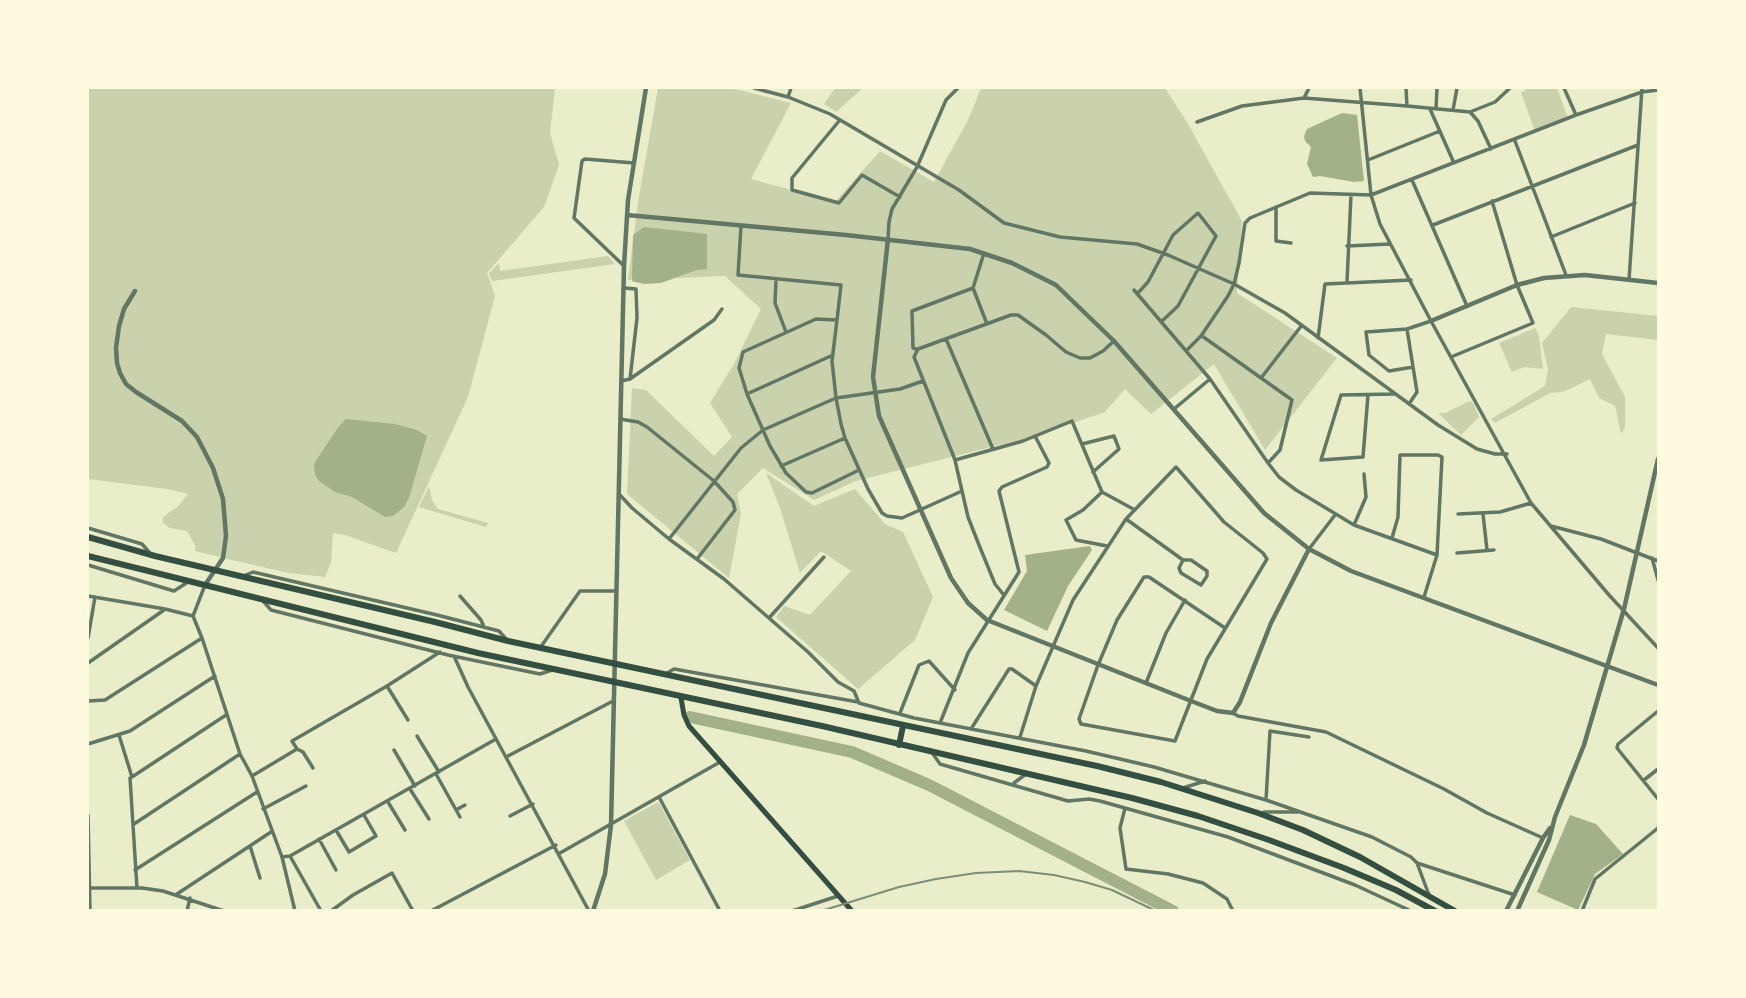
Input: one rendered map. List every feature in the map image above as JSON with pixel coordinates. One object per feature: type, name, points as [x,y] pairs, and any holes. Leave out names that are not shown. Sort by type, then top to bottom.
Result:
[{"type":"highway","points":[[88,537],[242,577],[436,618],[508,641],[1097,766],[1184,788],[1303,830],[1360,857],[1455,911]]},
{"type":"highway","points":[[88,556],[396,633],[899,744],[1198,816],[1344,868],[1396,890],[1435,911]]},
{"type":"highway","points":[[899,744],[905,726]]},
{"type":"main road","points":[[681,698],[689,726],[852,911]]},
{"type":"street","points":[[591,911],[605,874],[611,825],[624,266],[627,215],[646,88]]},
{"type":"street","points":[[754,88],[771,90],[830,114],[959,190],[1004,223],[1060,237],[1137,244],[1234,284],[1302,325],[1438,425],[1477,449],[1507,454]]},
{"type":"street","points":[[788,97],[790,88]]},
{"type":"street","points":[[958,88],[946,100],[889,222],[873,377],[879,416],[954,585],[968,603],[987,620],[1052,648],[1217,711],[1326,733],[1543,838]]},
{"type":"street","points":[[1304,99],[1308,88]]},
{"type":"street","points":[[1360,88],[1371,195],[1380,224],[1431,321],[1507,454],[1531,503],[1658,648]]},
{"type":"street","points":[[1406,88],[1407,106]]},
{"type":"street","points":[[1437,88],[1433,109],[1454,163]]},
{"type":"street","points":[[1453,111],[1457,88]]},
{"type":"street","points":[[1197,122],[1242,106],[1304,99],[1470,112],[1495,102],[1510,88]]},
{"type":"street","points":[[1564,88],[1576,115]]},
{"type":"street","points":[[1629,279],[1642,90]]},
{"type":"street","points":[[1186,351],[1201,336],[1234,284],[1245,223],[1250,218],[1310,194],[1371,195],[1642,90],[1658,90]]},
{"type":"street","points":[[1470,112],[1478,121],[1491,149]]},
{"type":"street","points":[[839,121],[792,178],[792,190],[839,203],[862,175],[900,197]]},
{"type":"street","points":[[1367,160],[1440,131]]},
{"type":"street","points":[[1515,141],[1566,275]]},
{"type":"street","points":[[1433,225],[1638,145]]},
{"type":"street","points":[[624,266],[574,218],[582,161],[585,159],[634,163]]},
{"type":"street","points":[[1412,180],[1468,306]]},
{"type":"street","points":[[1347,282],[1351,194]]},
{"type":"street","points":[[1451,358],[1533,323],[1517,285],[1492,201]]},
{"type":"street","points":[[1552,237],[1635,203]]},
{"type":"street","points":[[1276,207],[1276,240],[1291,243]]},
{"type":"street","points":[[1137,294],[1148,282],[1173,235],[1198,213],[1216,236],[1178,306],[1161,322]]},
{"type":"street","points":[[627,215],[888,240],[984,253],[1012,263],[1056,285],[1114,341],[1264,513],[1308,550],[1351,571],[1658,685]]},
{"type":"street","points":[[741,226],[737,275],[841,285],[833,355],[836,398],[845,438],[882,513],[898,519],[962,491]]},
{"type":"street","points":[[1347,246],[1391,244]]},
{"type":"street","points":[[984,253],[973,288],[987,324]]},
{"type":"street","points":[[1413,367],[1389,371],[1369,355],[1366,332],[1407,329],[1517,285],[1566,275],[1658,283]]},
{"type":"street","points":[[776,279],[775,303],[786,332]]},
{"type":"street","points":[[1318,338],[1325,284],[1411,281]]},
{"type":"street","points":[[624,288],[636,289],[637,318],[630,379]]},
{"type":"street","points":[[973,288],[912,311],[913,348],[918,349],[1011,315],[1018,315],[1066,352],[1080,358],[1090,358],[1114,341]]},
{"type":"street","points":[[1134,290],[1210,379],[1279,477],[1354,525],[1437,555]]},
{"type":"street","points":[[135,291],[124,309],[119,326],[117,363],[126,384],[188,427],[197,437],[213,468],[223,499],[226,536],[223,558],[205,585],[193,616],[240,754],[252,776],[282,857],[295,911]]},
{"type":"street","points":[[621,381],[630,379],[714,320],[722,309]]},
{"type":"street","points":[[837,320],[816,319],[743,352],[740,368],[747,394],[780,466],[806,492],[812,493],[859,470]]},
{"type":"street","points":[[1261,378],[1302,325]]},
{"type":"street","points":[[1407,329],[1417,392],[1409,404]]},
{"type":"street","points":[[1201,336],[1292,401],[1280,450],[1269,464]]},
{"type":"street","points":[[946,339],[993,449]]},
{"type":"street","points":[[918,349],[914,357],[955,460],[968,517],[995,584],[1003,594]]},
{"type":"street","points":[[747,394],[833,355]]},
{"type":"street","points":[[1174,409],[1210,379]]},
{"type":"street","points":[[669,539],[741,448],[763,430],[836,398],[900,389],[923,381]]},
{"type":"street","points":[[1368,395],[1363,457],[1321,460],[1341,395],[1395,393]]},
{"type":"street","points":[[620,419],[638,422],[647,427],[729,495],[735,510],[697,559]]},
{"type":"street","points":[[955,460],[1035,436],[1072,421],[1102,492],[1135,510]]},
{"type":"street","points":[[940,723],[968,653],[1019,572],[999,491],[1000,488],[1047,467],[1049,463],[1035,436]]},
{"type":"street","points":[[1082,444],[1114,436],[1119,449],[1093,472]]},
{"type":"street","points":[[780,466],[845,438]]},
{"type":"street","points":[[1391,539],[1398,517],[1400,455],[1442,457],[1437,555],[1424,597]]},
{"type":"street","points":[[1517,911],[1549,840],[1584,745],[1639,552],[1658,460]]},
{"type":"street","points":[[1020,737],[1036,686],[1073,600],[1126,519],[1176,467],[1224,522],[1267,559],[1207,659],[1175,741],[1080,724],[1098,665],[1117,620],[1144,577],[1149,577],[1224,628]]},
{"type":"street","points":[[1354,525],[1366,497],[1364,474]]},
{"type":"street","points":[[1102,492],[1083,510],[1066,520],[1076,540],[1107,545]]},
{"type":"street","points":[[618,493],[632,509],[769,618],[838,682],[854,691],[859,703]]},
{"type":"street","points":[[1458,514],[1483,514],[1531,503]]},
{"type":"street","points":[[1483,514],[1487,551]]},
{"type":"street","points":[[1233,713],[1240,702],[1271,622],[1308,550],[1335,515]]},
{"type":"street","points":[[1126,519],[1183,560],[1191,560],[1208,573],[1201,585],[1181,573],[1179,568],[1183,560]]},
{"type":"street","points":[[1549,525],[1601,539],[1658,561]]},
{"type":"street","points":[[88,528],[142,544],[150,555]]},
{"type":"street","points":[[1457,553],[1494,550]]},
{"type":"street","points":[[769,618],[824,557]]},
{"type":"street","points":[[1652,558],[1658,580]]},
{"type":"street","points":[[88,565],[174,591],[188,582]]},
{"type":"street","points":[[540,648],[580,591],[616,591]]},
{"type":"street","points":[[88,596],[193,616]]},
{"type":"street","points":[[460,596],[484,626]]},
{"type":"street","points":[[88,636],[95,597]]},
{"type":"street","points":[[263,599],[271,610],[454,656],[540,674],[554,670]]},
{"type":"street","points":[[1146,683],[1166,632],[1185,600]]},
{"type":"street","points":[[88,663],[165,609]]},
{"type":"street","points":[[436,618],[484,626],[499,631],[508,641]]},
{"type":"street","points":[[381,637],[396,633]]},
{"type":"street","points":[[88,701],[105,699],[202,638]]},
{"type":"street","points":[[313,768],[292,741],[440,652]]},
{"type":"street","points":[[454,656],[496,739],[591,911]]},
{"type":"street","points":[[900,713],[919,665],[929,661],[955,690]]},
{"type":"street","points":[[662,675],[674,669],[859,703],[914,718],[1113,757],[1206,781],[1372,837],[1411,857],[1417,863],[1430,897]]},
{"type":"street","points":[[971,729],[1009,670],[1012,669],[1036,686]]},
{"type":"street","points":[[88,744],[130,731],[215,676]]},
{"type":"street","points":[[387,686],[408,720]]},
{"type":"street","points":[[815,695],[823,709]]},
{"type":"street","points":[[506,757],[614,700]]},
{"type":"street","points":[[1658,711],[1618,744],[1618,748],[1658,799]]},
{"type":"street","points":[[132,777],[226,715]]},
{"type":"street","points":[[905,726],[914,718]]},
{"type":"street","points":[[962,727],[977,741]]},
{"type":"street","points":[[1266,800],[1270,731],[1309,737]]},
{"type":"street","points":[[120,735],[132,777],[136,888]]},
{"type":"street","points":[[417,736],[460,817]]},
{"type":"street","points":[[282,857],[290,856],[496,739]]},
{"type":"street","points":[[252,776],[296,749]]},
{"type":"street","points":[[394,750],[415,786]]},
{"type":"street","points":[[932,752],[940,764],[1068,802],[1089,799],[1100,801],[1189,825],[1296,861],[1411,911]]},
{"type":"street","points":[[133,825],[240,754]]},
{"type":"street","points":[[560,853],[720,762]]},
{"type":"street","points":[[1644,780],[1658,769]]},
{"type":"street","points":[[1013,784],[1026,774]]},
{"type":"street","points":[[1184,788],[1206,781]]},
{"type":"street","points":[[263,809],[306,786]]},
{"type":"street","points":[[410,789],[429,819]]},
{"type":"street","points":[[135,870],[257,792]]},
{"type":"street","points":[[1100,801],[1110,793]]},
{"type":"street","points":[[659,797],[720,911]]},
{"type":"street","points":[[387,802],[405,830]]},
{"type":"street","points":[[510,816],[533,804]]},
{"type":"street","points":[[456,810],[465,805]]},
{"type":"street","points":[[1125,808],[1120,828],[1126,869],[1168,874],[1203,883],[1227,899],[1233,911]]},
{"type":"street","points":[[425,813],[430,809]]},
{"type":"street","points":[[1258,813],[1301,812]]},
{"type":"street","points":[[336,830],[349,852],[358,847],[376,836],[363,815]]},
{"type":"street","points":[[88,816],[90,911]]},
{"type":"street","points":[[1189,825],[1198,816]]},
{"type":"street","points":[[1506,911],[1543,838],[1552,826]]},
{"type":"street","points":[[1582,911],[1595,879],[1658,828]]},
{"type":"street","points":[[177,894],[271,832]]},
{"type":"street","points":[[319,839],[336,870]]},
{"type":"street","points":[[431,911],[556,845]]},
{"type":"street","points":[[250,846],[260,878]]},
{"type":"street","points":[[290,856],[321,911]]},
{"type":"street","points":[[1417,863],[1515,895]]},
{"type":"street","points":[[331,911],[392,873],[413,911]]},
{"type":"street","points":[[89,888],[136,888],[177,894],[223,910]]},
{"type":"street","points":[[792,911],[838,896]]},
{"type":"street","points":[[187,911],[190,898]]},
{"type":"shaded area","points":[[88,88],[555,88],[550,133],[559,165],[544,207],[487,273],[495,296],[468,397],[396,553],[333,533],[331,563],[325,577],[289,573],[232,560],[195,551],[195,545],[187,531],[170,528],[163,523],[163,517],[177,507],[188,494],[88,479]]},
{"type":"shaded area","points":[[658,88],[731,88],[791,103],[751,179],[835,202],[880,151],[934,182],[969,118],[981,88],[1165,88],[1242,221],[1237,293],[1337,358],[1265,450],[1214,364],[1151,414],[1125,389],[1105,412],[1035,436],[856,481],[814,500],[763,468],[737,494],[741,514],[729,578],[627,494],[632,388],[646,390],[714,456],[732,437],[710,403],[734,364],[761,309],[725,276],[628,280],[638,202]]},
{"type":"shaded area","points":[[835,88],[863,88],[836,112],[824,104]]},
{"type":"shaded area","points":[[1528,88],[1557,88],[1568,118],[1535,131],[1521,93]]},
{"type":"shaded area","points":[[1342,113],[1357,115],[1364,181],[1313,177],[1307,164],[1311,147],[1305,141],[1307,129]]},
{"type":"shaded area","points":[[644,227],[707,234],[707,269],[661,283],[644,284],[632,281],[633,235]]},
{"type":"shaded area","points":[[608,256],[615,264],[492,281],[489,273],[499,263],[500,271]]},
{"type":"shaded area","points":[[1571,307],[1658,316],[1658,340],[1606,334],[1602,354],[1625,397],[1625,428],[1621,434],[1615,406],[1599,398],[1590,379],[1563,392],[1550,393],[1495,423],[1491,419],[1545,386],[1548,370],[1542,343]]},
{"type":"shaded area","points":[[1535,328],[1539,336],[1543,369],[1524,367],[1512,372],[1499,343]]},
{"type":"shaded area","points":[[1470,401],[1479,417],[1461,435],[1438,413],[1445,413]]},
{"type":"shaded area","points":[[346,419],[395,424],[417,430],[427,436],[409,498],[404,507],[393,516],[385,517],[352,497],[335,492],[315,475],[315,462]]},
{"type":"shaded area","points":[[766,473],[814,506],[855,489],[885,524],[903,532],[933,597],[915,640],[858,689],[776,617],[784,606],[810,615],[851,571],[821,551],[800,573]]},
{"type":"shaded area","points":[[429,486],[432,500],[438,509],[488,523],[486,527],[419,507]]},
{"type":"shaded area","points":[[1090,546],[1092,550],[1068,586],[1047,631],[1004,610],[1027,571],[1025,555]]},
{"type":"shaded area","points":[[659,803],[690,860],[656,880],[624,821]]},
{"type":"shaded area","points":[[1570,815],[1596,824],[1623,854],[1595,874],[1578,910],[1537,892]]},
{"type":"waterway","points":[[690,717],[852,752],[929,785],[1173,911]]},
{"type":"railway","points":[[821,911],[899,887],[936,879],[976,873],[1019,871],[1085,882],[1112,890],[1156,911]]}]
